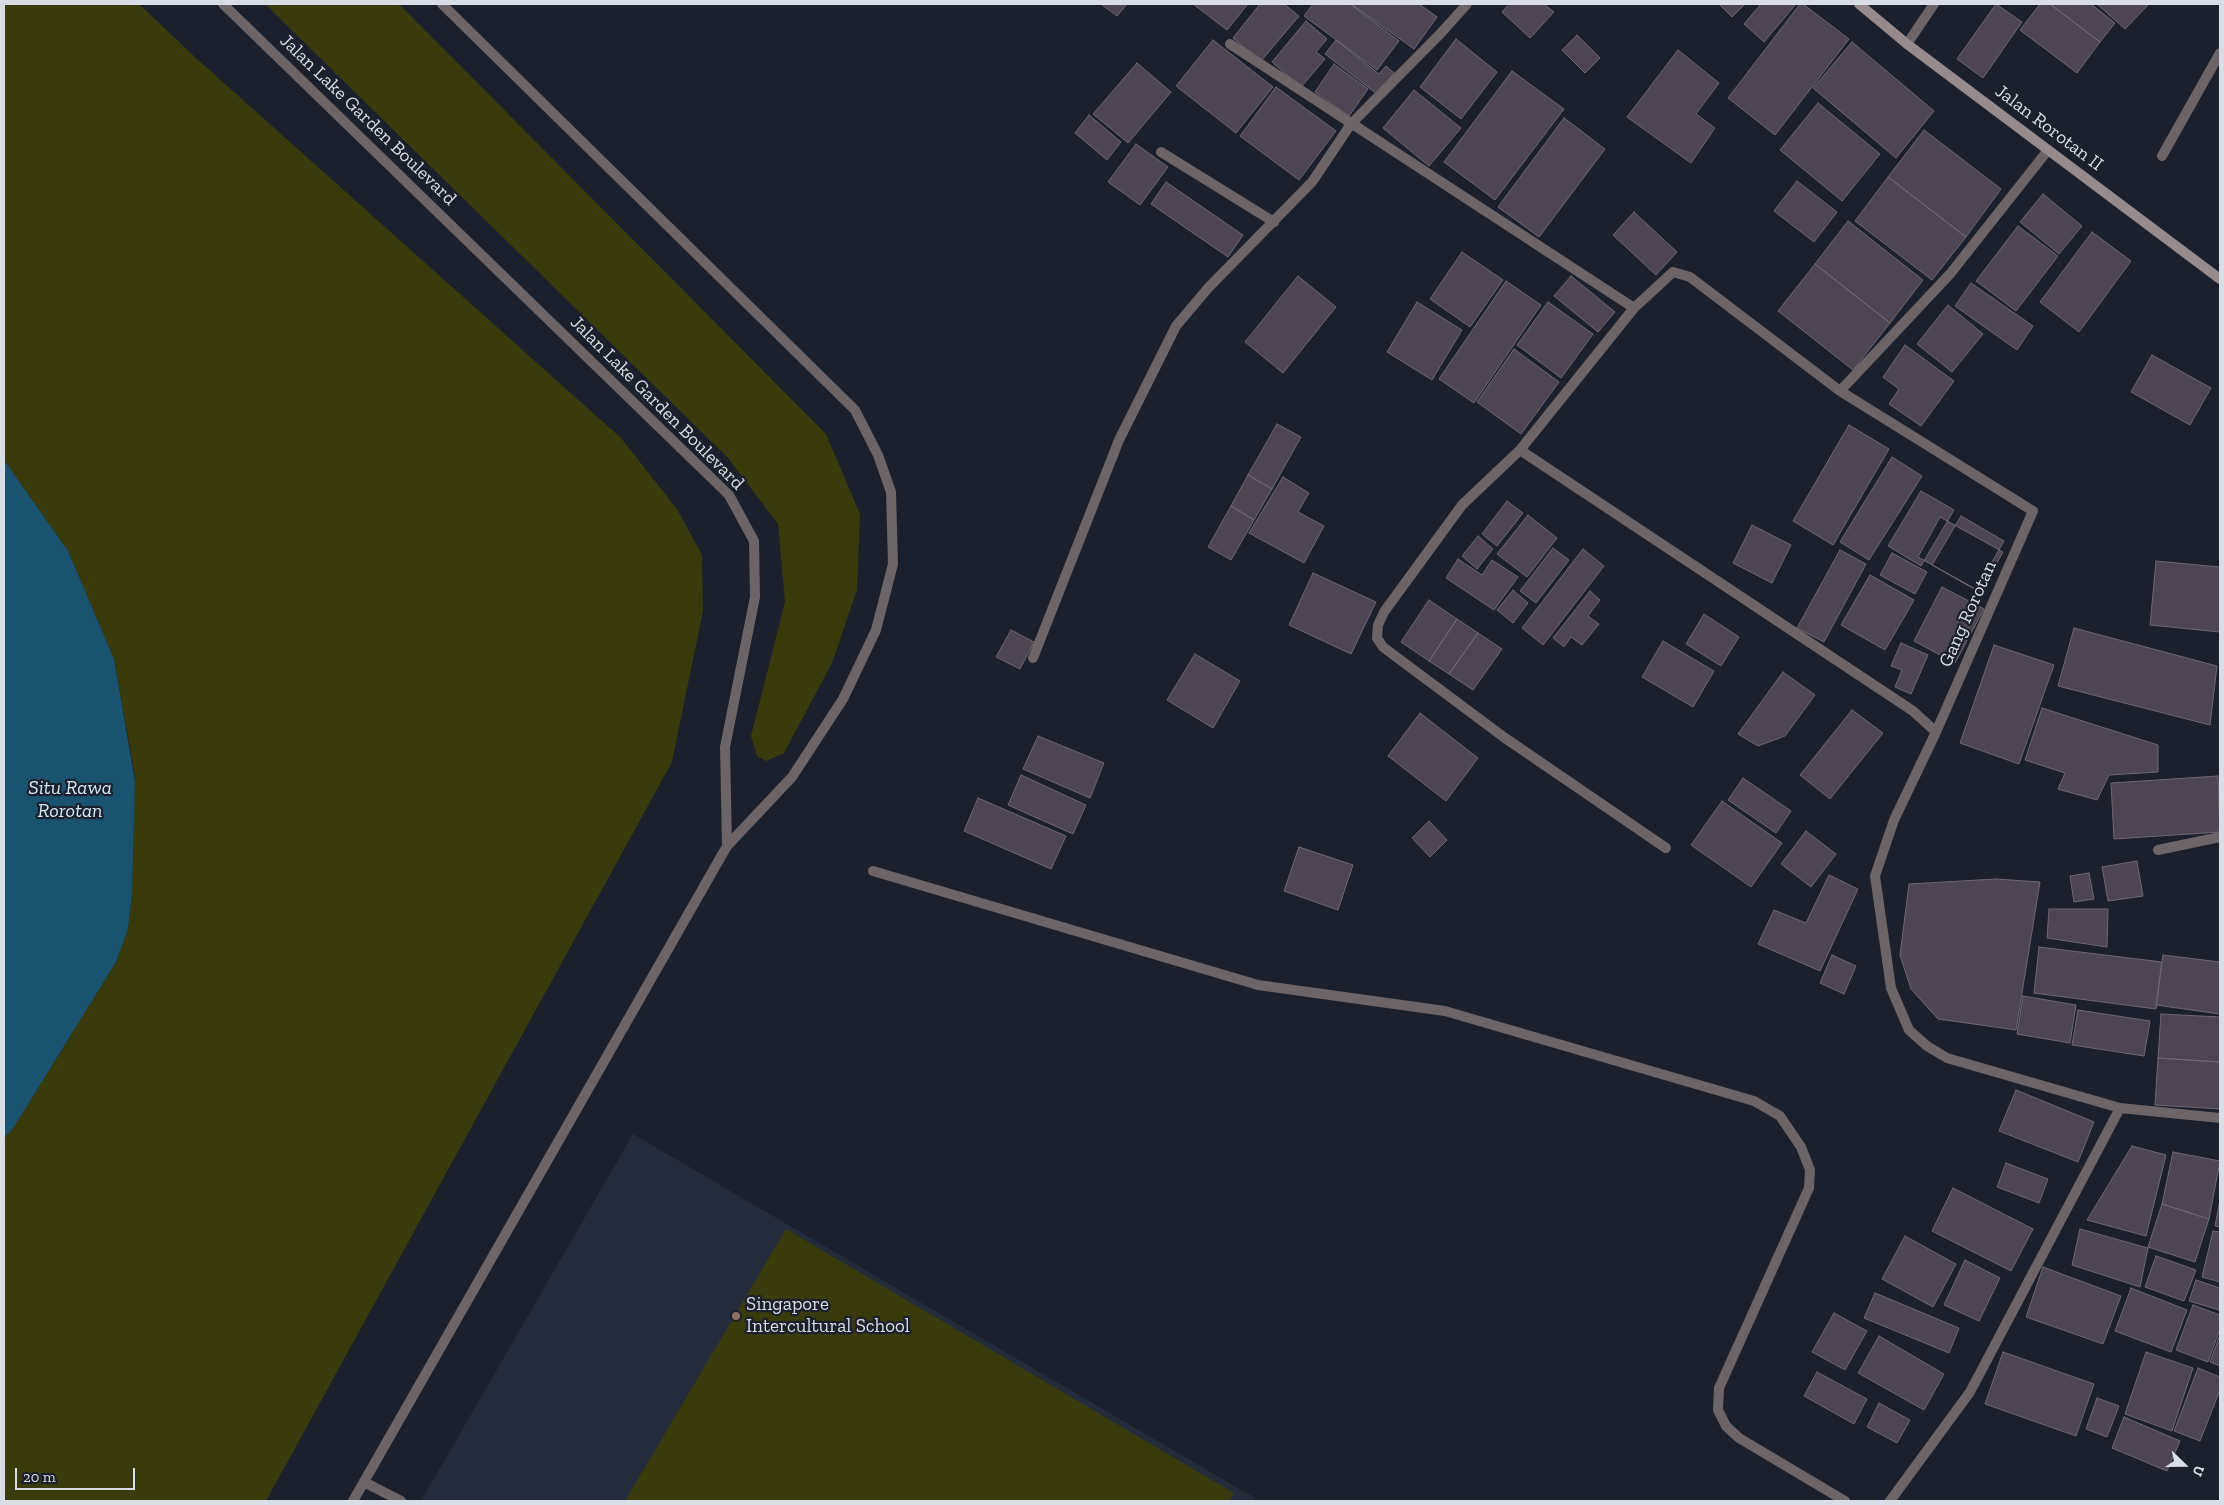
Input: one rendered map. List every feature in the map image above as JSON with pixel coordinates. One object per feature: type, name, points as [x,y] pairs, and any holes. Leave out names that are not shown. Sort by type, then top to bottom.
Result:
[{"type":"street","name":"Jalan Lake Garden Boulevard","points":[[223,4],[729,494],[754,541],[755,597],[725,747],[728,846]]},
{"type":"street","points":[[353,1501],[728,846],[792,777],[844,699],[876,630],[893,564],[891,492],[878,455],[855,410],[442,4]]},
{"type":"street","points":[[1033,658],[1119,440],[1176,326],[1209,288],[1312,182],[1351,124],[1442,33],[1467,4]]},
{"type":"street","name":"Jalan Rorotan II","points":[[1859,4],[1907,44],[2220,279]]},
{"type":"street","points":[[1907,44],[1934,4]]},
{"type":"street","points":[[1230,44],[1634,308]]},
{"type":"street","points":[[2162,156],[2220,53]]},
{"type":"street","points":[[1666,848],[1505,738],[1383,648],[1377,638],[1378,625],[1384,612],[1462,505],[1520,450],[1634,308],[1674,272],[1682,273],[1840,391],[1950,274],[2048,150]]},
{"type":"street","points":[[1161,152],[1274,222]]},
{"type":"street","name":"Gang Rorotan","points":[[1840,391],[2033,511],[1936,732],[1894,820],[1875,876],[1891,988],[1909,1030],[1927,1046],[1947,1058],[2120,1108],[2220,1118]]},
{"type":"street","points":[[1520,450],[1913,711],[1936,732]]},
{"type":"street","points":[[2158,850],[2220,838]]},
{"type":"street","points":[[873,871],[1258,985],[1445,1011],[1754,1101],[1780,1116],[1801,1147],[1810,1170],[1809,1188],[1719,1388],[1718,1410],[1726,1426],[1740,1438],[1845,1501]]},
{"type":"street","points":[[1890,1501],[1970,1392],[2120,1108]]},
{"type":"street","points":[[364,1482],[400,1501]]},
{"type":"shaded area","points":[[4,4],[139,4],[196,58],[621,438],[677,509],[702,555],[703,611],[672,762],[266,1501],[4,1501],[4,1138],[14,1127],[116,962],[128,929],[132,894],[135,776],[114,659],[68,551],[4,460]]},
{"type":"shaded area","points":[[265,4],[399,4],[826,434],[860,514],[857,590],[832,663],[784,753],[766,761],[757,756],[751,736],[785,602],[778,524],[727,457]]},
{"type":"shaded area","name":"Singapore Intercultural School","points":[[633,1134],[1255,1498],[1253,1501],[421,1501]]},
{"type":"shaded area","points":[[786,1229],[1234,1493],[1229,1501],[625,1501]]},
{"type":"water","name":"Situ Rawa Rorotan","points":[[4,460],[68,551],[114,659],[135,781],[132,894],[128,929],[116,962],[14,1127],[4,1138]]},
{"type":"building","points":[[1101,4],[1127,4],[1117,16]]},
{"type":"building","points":[[1193,4],[1248,4],[1227,30]]},
{"type":"building","points":[[1260,4],[1284,4],[1299,16],[1261,61],[1233,38]]},
{"type":"building","points":[[1313,4],[1350,4],[1399,41],[1377,70],[1304,16]]},
{"type":"building","points":[[1351,4],[1419,4],[1437,17],[1414,49]]},
{"type":"building","points":[[1509,4],[1544,4],[1554,12],[1530,38],[1502,12]]},
{"type":"building","points":[[1719,4],[1745,4],[1732,17]]},
{"type":"building","points":[[1761,4],[1796,4],[1764,42],[1744,24]]},
{"type":"building","points":[[1800,4],[1803,4],[1849,39],[1775,135],[1728,98]]},
{"type":"building","points":[[1996,4],[2022,22],[1983,78],[1957,59]]},
{"type":"building","points":[[2040,4],[2050,4],[2100,42],[2077,73],[2020,30]]},
{"type":"building","points":[[2050,4],[2091,4],[2115,23],[2100,42]]},
{"type":"building","points":[[2097,4],[2149,4],[2125,29]]},
{"type":"building","points":[[1306,21],[1327,39],[1316,52],[1325,59],[1301,87],[1272,62]]},
{"type":"building","points":[[1577,35],[1600,58],[1585,73],[1562,50]]},
{"type":"building","points":[[1456,39],[1497,72],[1461,119],[1420,87]]},
{"type":"building","points":[[1213,40],[1273,87],[1236,133],[1176,86]]},
{"type":"building","points":[[1336,40],[1379,74],[1386,66],[1394,73],[1377,94],[1325,54]]},
{"type":"building","points":[[1852,42],[1934,111],[1896,158],[1813,88]]},
{"type":"building","points":[[1678,50],[1719,83],[1696,114],[1715,128],[1691,163],[1627,117]]},
{"type":"building","points":[[1137,63],[1171,92],[1128,143],[1093,114]]},
{"type":"building","points":[[1334,64],[1368,89],[1349,116],[1315,92]]},
{"type":"building","points":[[1512,71],[1564,109],[1495,200],[1444,162]]},
{"type":"building","points":[[1276,87],[1336,131],[1299,180],[1240,136]]},
{"type":"building","points":[[1414,90],[1461,128],[1429,166],[1383,128]]},
{"type":"building","points":[[1818,103],[1880,154],[1842,201],[1780,150]]},
{"type":"building","points":[[1089,115],[1121,142],[1107,160],[1075,133]]},
{"type":"building","points":[[1564,118],[1605,149],[1539,237],[1498,207]]},
{"type":"building","points":[[1924,130],[2001,189],[1966,237],[1888,177]]},
{"type":"building","points":[[1136,144],[1168,167],[1140,205],[1108,182]]},
{"type":"building","points":[[1888,177],[1966,237],[1932,280],[1855,221]]},
{"type":"building","points":[[1797,181],[1837,212],[1814,242],[1774,211]]},
{"type":"building","points":[[1166,182],[1243,235],[1228,257],[1151,204]]},
{"type":"building","points":[[2043,194],[2082,226],[2059,254],[2020,222]]},
{"type":"building","points":[[1634,212],[1677,252],[1656,275],[1613,235]]},
{"type":"building","points":[[1848,221],[1923,280],[1890,323],[1815,264]]},
{"type":"building","points":[[2018,226],[2058,256],[2016,311],[1976,281]]},
{"type":"building","points":[[2092,232],[2131,261],[2079,332],[2040,302]]},
{"type":"building","points":[[1462,252],[1503,280],[1470,327],[1430,299]]},
{"type":"building","points":[[1815,264],[1890,323],[1853,370],[1778,311]]},
{"type":"building","points":[[1298,276],[1336,307],[1283,373],[1245,342]]},
{"type":"building","points":[[1571,276],[1615,312],[1598,332],[1554,296]]},
{"type":"building","points":[[1506,281],[1541,305],[1474,403],[1439,379]]},
{"type":"building","points":[[1971,283],[2033,326],[2017,350],[1955,306]]},
{"type":"building","points":[[1417,302],[1462,330],[1432,380],[1387,352]]},
{"type":"building","points":[[1548,302],[1593,334],[1561,378],[1517,345]]},
{"type":"building","points":[[1948,305],[1983,334],[1952,372],[1917,344]]},
{"type":"building","points":[[1905,345],[1954,381],[1921,426],[1889,404],[1899,389],[1883,377]]},
{"type":"building","points":[[1514,349],[1559,382],[1521,434],[1477,402]]},
{"type":"building","points":[[2152,355],[2211,388],[2190,425],[2131,392]]},
{"type":"building","points":[[1277,424],[1301,437],[1272,489],[1248,475]]},
{"type":"building","points":[[1849,425],[1889,449],[1833,545],[1793,521]]},
{"type":"building","points":[[1892,457],[1922,476],[1869,560],[1840,542]]},
{"type":"building","points":[[1248,475],[1272,489],[1254,520],[1231,506]]},
{"type":"building","points":[[1283,477],[1309,493],[1298,512],[1324,526],[1304,563],[1249,533]]},
{"type":"building","points":[[1921,491],[1954,510],[1921,566],[1888,546]]},
{"type":"building","points":[[1507,501],[1523,513],[1497,546],[1482,534]]},
{"type":"building","points":[[1231,506],[1254,520],[1231,560],[1208,547]]},
{"type":"building","points":[[1528,515],[1557,538],[1527,577],[1497,554]]},
{"type":"building","points":[[1961,516],[2004,541],[1976,590],[1932,565]]},
{"type":"building","points":[[1940,517],[2003,552],[1981,592],[1918,557]]},
{"type":"building","points":[[1752,525],[1791,545],[1772,583],[1733,563]]},
{"type":"building","points":[[1478,536],[1493,549],[1477,569],[1462,556]]},
{"type":"building","points":[[1553,548],[1569,560],[1536,603],[1520,591]]},
{"type":"building","points":[[1583,549],[1604,566],[1543,645],[1522,628]]},
{"type":"building","points":[[1840,550],[1866,564],[1824,642],[1797,628]]},
{"type":"building","points":[[1892,553],[1927,572],[1915,594],[1880,575]]},
{"type":"building","points":[[1458,559],[1482,575],[1492,560],[1518,577],[1494,610],[1446,578]]},
{"type":"building","points":[[2156,561],[2220,567],[2220,632],[2150,625]]},
{"type":"building","points":[[1313,573],[1376,602],[1351,654],[1289,625]]},
{"type":"building","points":[[1870,575],[1914,600],[1885,650],[1841,625]]},
{"type":"building","points":[[1942,587],[1984,609],[1955,663],[1914,641]]},
{"type":"building","points":[[1513,590],[1528,603],[1513,623],[1497,610]]},
{"type":"building","points":[[1590,591],[1600,600],[1588,616],[1599,624],[1582,645],[1571,637],[1564,647],[1553,638]]},
{"type":"building","points":[[1429,600],[1457,619],[1429,661],[1401,642]]},
{"type":"building","points":[[1704,614],[1739,637],[1721,666],[1686,644]]},
{"type":"building","points":[[1457,619],[1478,633],[1449,674],[1429,661]]},
{"type":"building","points":[[2074,628],[2217,666],[2210,725],[2058,686]]},
{"type":"building","points":[[1011,630],[1034,642],[1020,669],[996,657]]},
{"type":"building","points":[[1478,633],[1502,649],[1473,690],[1449,674]]},
{"type":"building","points":[[1663,641],[1714,671],[1693,707],[1642,677]]},
{"type":"building","points":[[1901,643],[1928,655],[1911,694],[1895,687],[1902,670],[1891,666]]},
{"type":"building","points":[[1994,645],[2054,665],[2019,764],[1960,743]]},
{"type":"building","points":[[1195,654],[1240,681],[1213,728],[1167,700]]},
{"type":"building","points":[[1783,672],[1815,695],[1785,736],[1758,746],[1738,734]]},
{"type":"building","points":[[2042,708],[2158,745],[2158,772],[2109,775],[2097,800],[2058,789],[2065,773],[2025,760]]},
{"type":"building","points":[[1852,710],[1883,733],[1830,799],[1800,775]]},
{"type":"building","points":[[1420,713],[1478,758],[1446,801],[1388,756]]},
{"type":"building","points":[[1038,736],[1104,763],[1090,798],[1023,769]]},
{"type":"building","points":[[1021,775],[1086,805],[1073,834],[1008,805]]},
{"type":"building","points":[[2218,776],[2220,832],[2114,839],[2111,783]]},
{"type":"building","points":[[1743,778],[1791,811],[1776,833],[1728,800]]},
{"type":"building","points":[[978,798],[1066,836],[1051,869],[964,831]]},
{"type":"building","points":[[1722,801],[1782,843],[1751,887],[1691,845]]},
{"type":"building","points":[[1429,821],[1447,840],[1430,857],[1412,838]]},
{"type":"building","points":[[1806,831],[1836,854],[1811,887],[1781,864]]},
{"type":"building","points":[[1299,847],[1353,865],[1338,910],[1284,891]]},
{"type":"building","points":[[2137,861],[2143,896],[2108,901],[2102,867]]},
{"type":"building","points":[[2089,873],[2094,899],[2074,902],[2070,876]]},
{"type":"building","points":[[1829,875],[1858,889],[1820,971],[1758,944],[1774,910],[1806,923]]},
{"type":"building","points":[[1996,879],[2040,882],[2016,1030],[1938,1019],[1911,989],[1900,955],[1909,884]]},
{"type":"building","points":[[2049,909],[2108,909],[2107,947],[2047,938]]},
{"type":"building","points":[[2039,947],[2162,962],[2156,1009],[2034,993]]},
{"type":"building","points":[[1832,955],[1856,966],[1844,994],[1820,983]]},
{"type":"building","points":[[2163,955],[2220,962],[2220,1014],[2156,1005]]},
{"type":"building","points":[[2023,996],[2076,1005],[2070,1043],[2017,1034]]},
{"type":"building","points":[[2078,1010],[2150,1021],[2144,1056],[2072,1045]]},
{"type":"building","points":[[2161,1014],[2220,1017],[2220,1062],[2158,1058]]},
{"type":"building","points":[[2158,1058],[2220,1062],[2220,1109],[2155,1105]]},
{"type":"building","points":[[2016,1090],[2094,1122],[2078,1162],[1999,1131]]},
{"type":"building","points":[[2132,1146],[2166,1155],[2146,1236],[2087,1220]]},
{"type":"building","points":[[2173,1152],[2220,1161],[2209,1219],[2162,1204]]},
{"type":"building","points":[[2006,1163],[2048,1179],[2039,1203],[1997,1187]]},
{"type":"building","points":[[1953,1188],[2033,1229],[2011,1271],[1932,1231]]},
{"type":"building","points":[[2220,1200],[2220,1227],[2215,1226]]},
{"type":"building","points":[[2162,1204],[2209,1219],[2195,1262],[2148,1247]]},
{"type":"building","points":[[2080,1229],[2148,1248],[2140,1287],[2072,1265]]},
{"type":"building","points":[[2213,1231],[2220,1232],[2220,1282],[2202,1277]]},
{"type":"building","points":[[1905,1236],[1956,1264],[1933,1307],[1882,1279]]},
{"type":"building","points":[[2156,1256],[2196,1270],[2184,1301],[2145,1287]]},
{"type":"building","points":[[1965,1260],[2000,1278],[1979,1321],[1944,1305]]},
{"type":"building","points":[[2043,1267],[2121,1296],[2103,1344],[2026,1317]]},
{"type":"building","points":[[2196,1280],[2220,1288],[2219,1310],[2189,1301]]},
{"type":"building","points":[[2131,1288],[2187,1310],[2171,1352],[2115,1331]]},
{"type":"building","points":[[1875,1293],[1959,1328],[1949,1353],[1864,1318]]},
{"type":"building","points":[[2193,1305],[2220,1315],[2220,1329],[2208,1362],[2176,1350]]},
{"type":"building","points":[[1834,1313],[1867,1331],[1845,1370],[1812,1352]]},
{"type":"building","points":[[2220,1335],[2220,1366],[2210,1362]]},
{"type":"building","points":[[1879,1336],[1944,1374],[1924,1410],[1858,1373]]},
{"type":"building","points":[[2003,1352],[2094,1384],[2076,1436],[1985,1404]]},
{"type":"building","points":[[2146,1352],[2193,1368],[2172,1431],[2125,1414]]},
{"type":"building","points":[[2198,1368],[2220,1377],[2220,1390],[2200,1441],[2174,1431]]},
{"type":"building","points":[[1817,1372],[1867,1399],[1854,1424],[1804,1396]]},
{"type":"building","points":[[2097,1398],[2119,1406],[2107,1437],[2086,1429]]},
{"type":"building","points":[[1879,1403],[1910,1420],[1897,1443],[1867,1427]]},
{"type":"building","points":[[2124,1417],[2180,1441],[2167,1471],[2112,1448]]},
{"type":"place","name":"Singapore Intercultural School","points":[[736,1316]]}]
